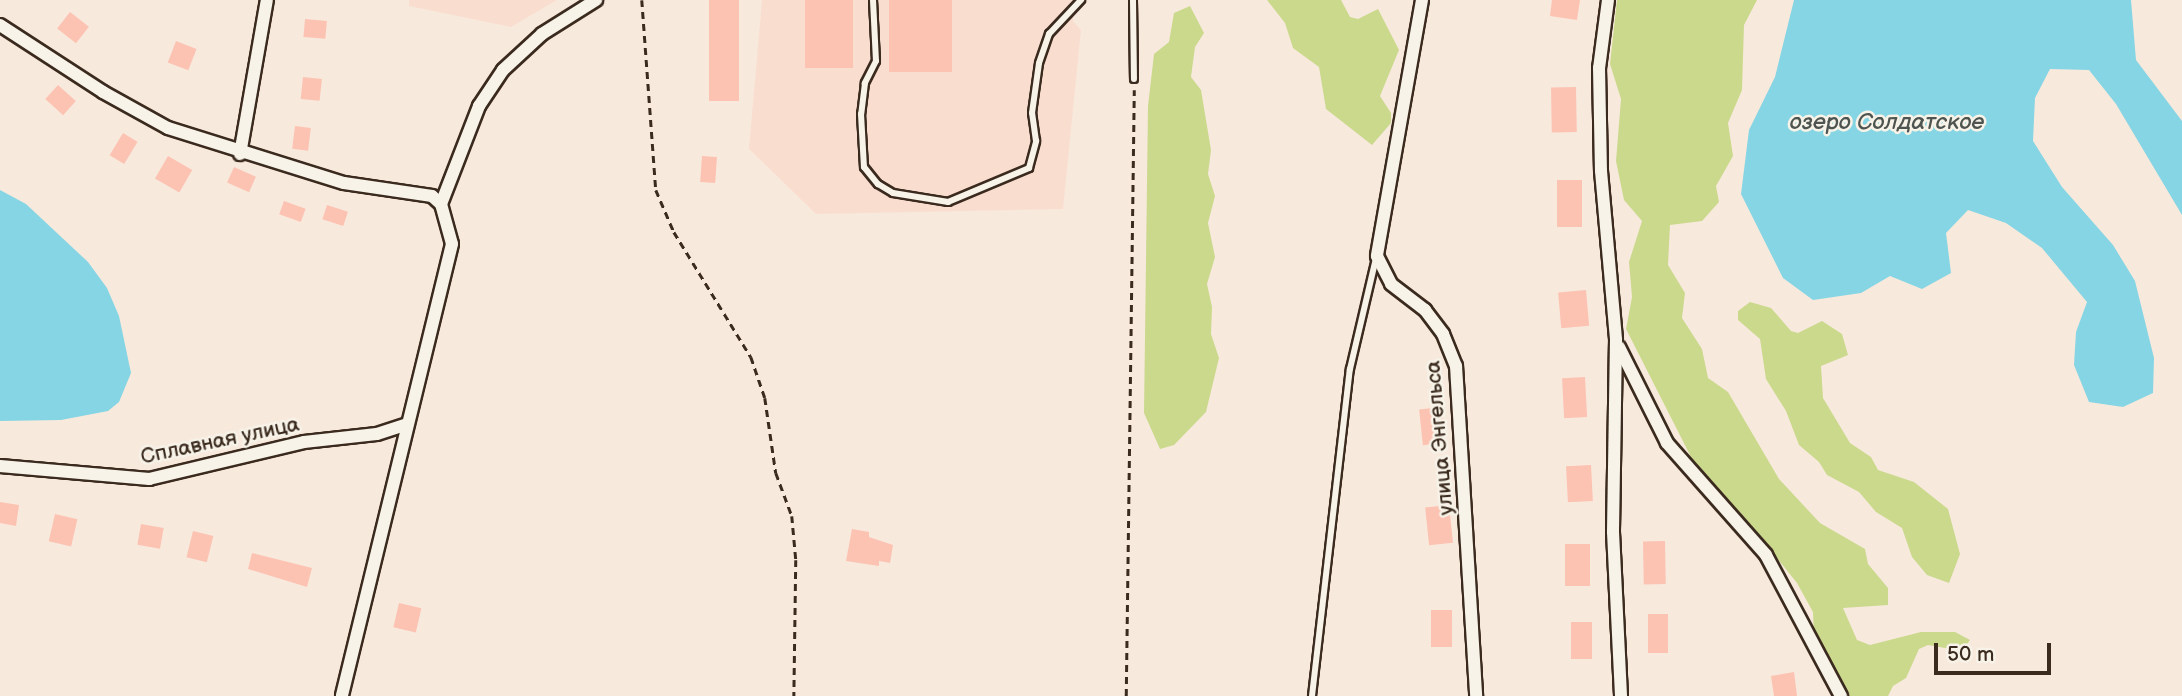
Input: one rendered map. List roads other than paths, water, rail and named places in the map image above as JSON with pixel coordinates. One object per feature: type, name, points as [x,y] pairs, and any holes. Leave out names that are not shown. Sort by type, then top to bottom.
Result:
[{"type":"street","points":[[240,154],[267,0]]},
{"type":"street","points":[[441,204],[479,106],[503,70],[542,34],[596,0]]},
{"type":"street","points":[[1377,256],[1422,0]]},
{"type":"street","points":[[1608,0],[1599,68],[1601,159],[1616,340],[1613,532],[1621,696]]},
{"type":"street","points":[[0,25],[157,122],[240,154],[344,183],[432,196],[441,204],[452,244],[405,425],[342,696]]},
{"type":"street","name":"улица Энгельса","points":[[1377,256],[1391,284],[1425,310],[1443,334],[1456,366],[1476,696]]},
{"type":"street","points":[[1616,340],[1667,443],[1766,555],[1841,696]]},
{"type":"street","name":"Сплавная улица","points":[[0,466],[149,478],[304,443],[377,434],[405,425]]},
{"type":"lane","points":[[873,0],[876,61],[865,83],[861,114],[864,167],[878,184],[893,192],[948,202],[1029,168],[1036,141],[1031,113],[1039,63],[1049,34],[1081,0]]},
{"type":"lane","points":[[1133,0],[1134,79]]},
{"type":"lane","points":[[1312,696],[1350,369],[1377,256]]},
{"type":"water","name":"озеро Солдатское","points":[[1794,0],[2131,0],[2136,60],[2182,121],[2182,215],[2116,104],[2089,70],[2050,69],[2035,98],[2033,141],[2062,187],[2113,245],[2135,281],[2154,358],[2153,393],[2123,407],[2089,402],[2074,365],[2076,332],[2087,302],[2042,248],[2006,223],[1968,210],[1946,233],[1951,273],[1922,289],[1890,276],[1861,293],[1813,300],[1783,278],[1741,194],[1749,130],[1775,77]]},
{"type":"water","points":[[0,190],[26,204],[88,262],[107,288],[119,316],[131,373],[119,402],[108,411],[61,420],[0,421]]}]
